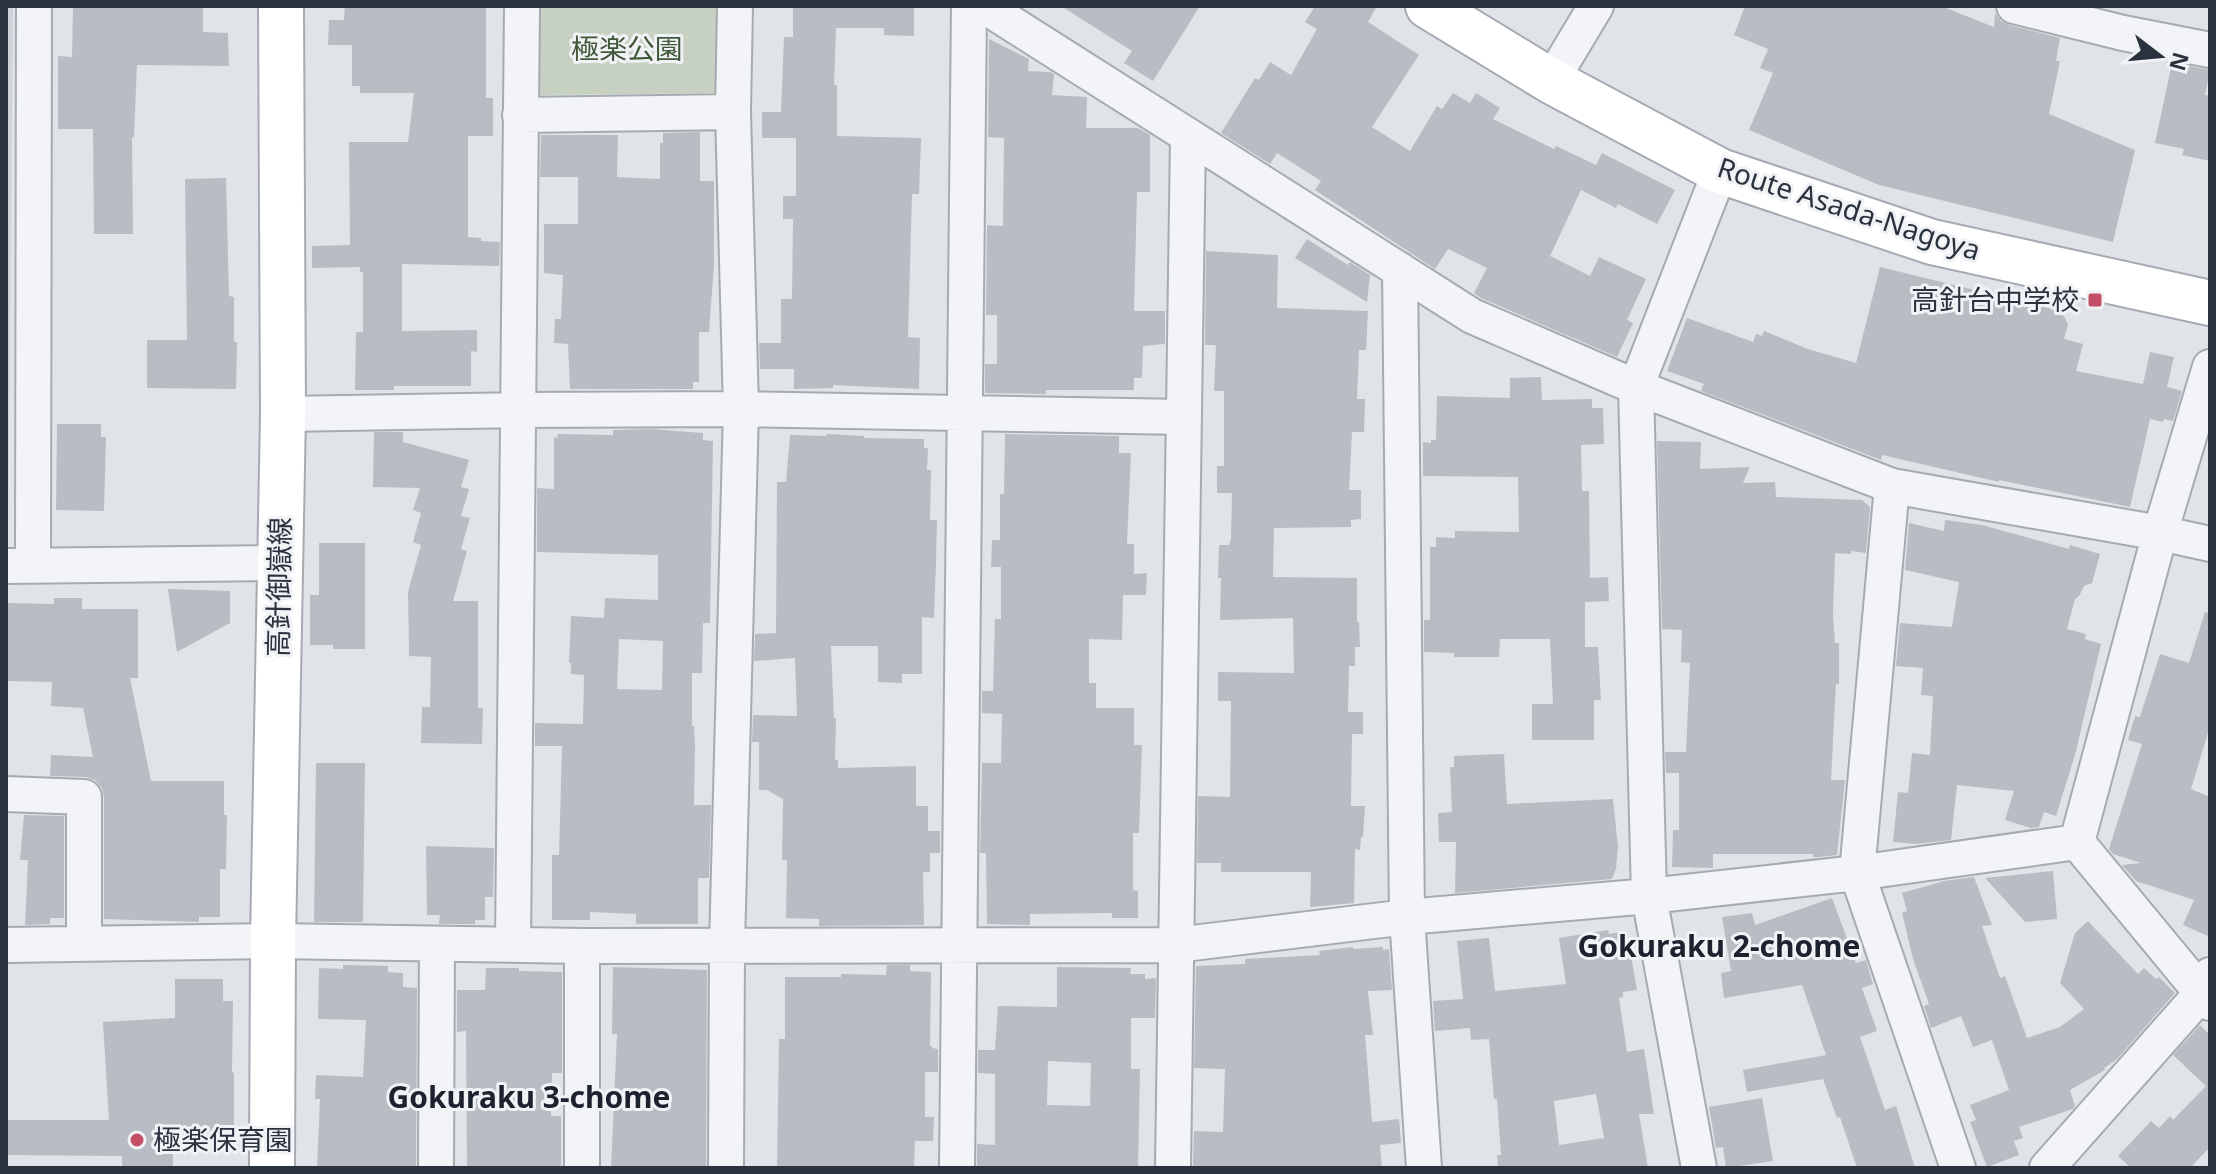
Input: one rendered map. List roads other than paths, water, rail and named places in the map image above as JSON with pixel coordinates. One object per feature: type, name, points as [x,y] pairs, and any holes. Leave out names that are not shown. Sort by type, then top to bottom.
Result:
[{"type":"street","points":[[34,6],[19,565],[279,563]]},
{"type":"street","name":"高針御嶽線","points":[[272,1168],[283,414],[281,6]]},
{"type":"street","points":[[513,945],[522,6]]},
{"type":"street","points":[[726,1168],[727,946],[741,409],[733,112],[735,6]]},
{"type":"street","points":[[957,1168],[969,6]]},
{"type":"street","points":[[984,6],[1472,316],[1636,387],[1892,486],[2210,544]]},
{"type":"street","name":"Route Asada-Nagoya","points":[[1428,6],[1551,81],[1720,171],[1932,242],[2210,303]]},
{"type":"street","points":[[1551,81],[1596,6]]},
{"type":"street","points":[[2014,6],[2125,19],[2210,50]]},
{"type":"street","points":[[520,115],[733,112]]},
{"type":"street","points":[[1173,1168],[1188,136]]},
{"type":"street","points":[[1699,1168],[1649,896],[1636,387],[1720,171]]},
{"type":"street","points":[[1400,270],[1407,917],[1424,1168]]},
{"type":"street","points":[[2077,842],[2160,533],[2210,367]]},
{"type":"street","points":[[283,414],[741,409],[1184,417]]},
{"type":"street","points":[[1892,486],[1857,873],[1958,1168]]},
{"type":"street","points":[[6,794],[84,797],[84,944]]},
{"type":"street","points":[[6,945],[273,941],[582,946],[1176,945],[1407,917],[1649,896],[1857,873],[2077,842]]},
{"type":"street","points":[[2047,1168],[2207,991],[2077,842]]},
{"type":"street","points":[[436,1168],[437,944]]},
{"type":"street","points":[[582,946],[582,1168]]},
{"type":"place","name":"高針台中学校","points":[[2095,300]]},
{"type":"place","name":"極楽保育園","points":[[137,1140]]},
{"type":"district","name":"Gokuraku 2-chome","points":[[1719,947]]},
{"type":"district","name":"Gokuraku 3-chome","points":[[529,1098]]},
{"type":"park label","name":"極楽公園","points":[[627,49]]}]
